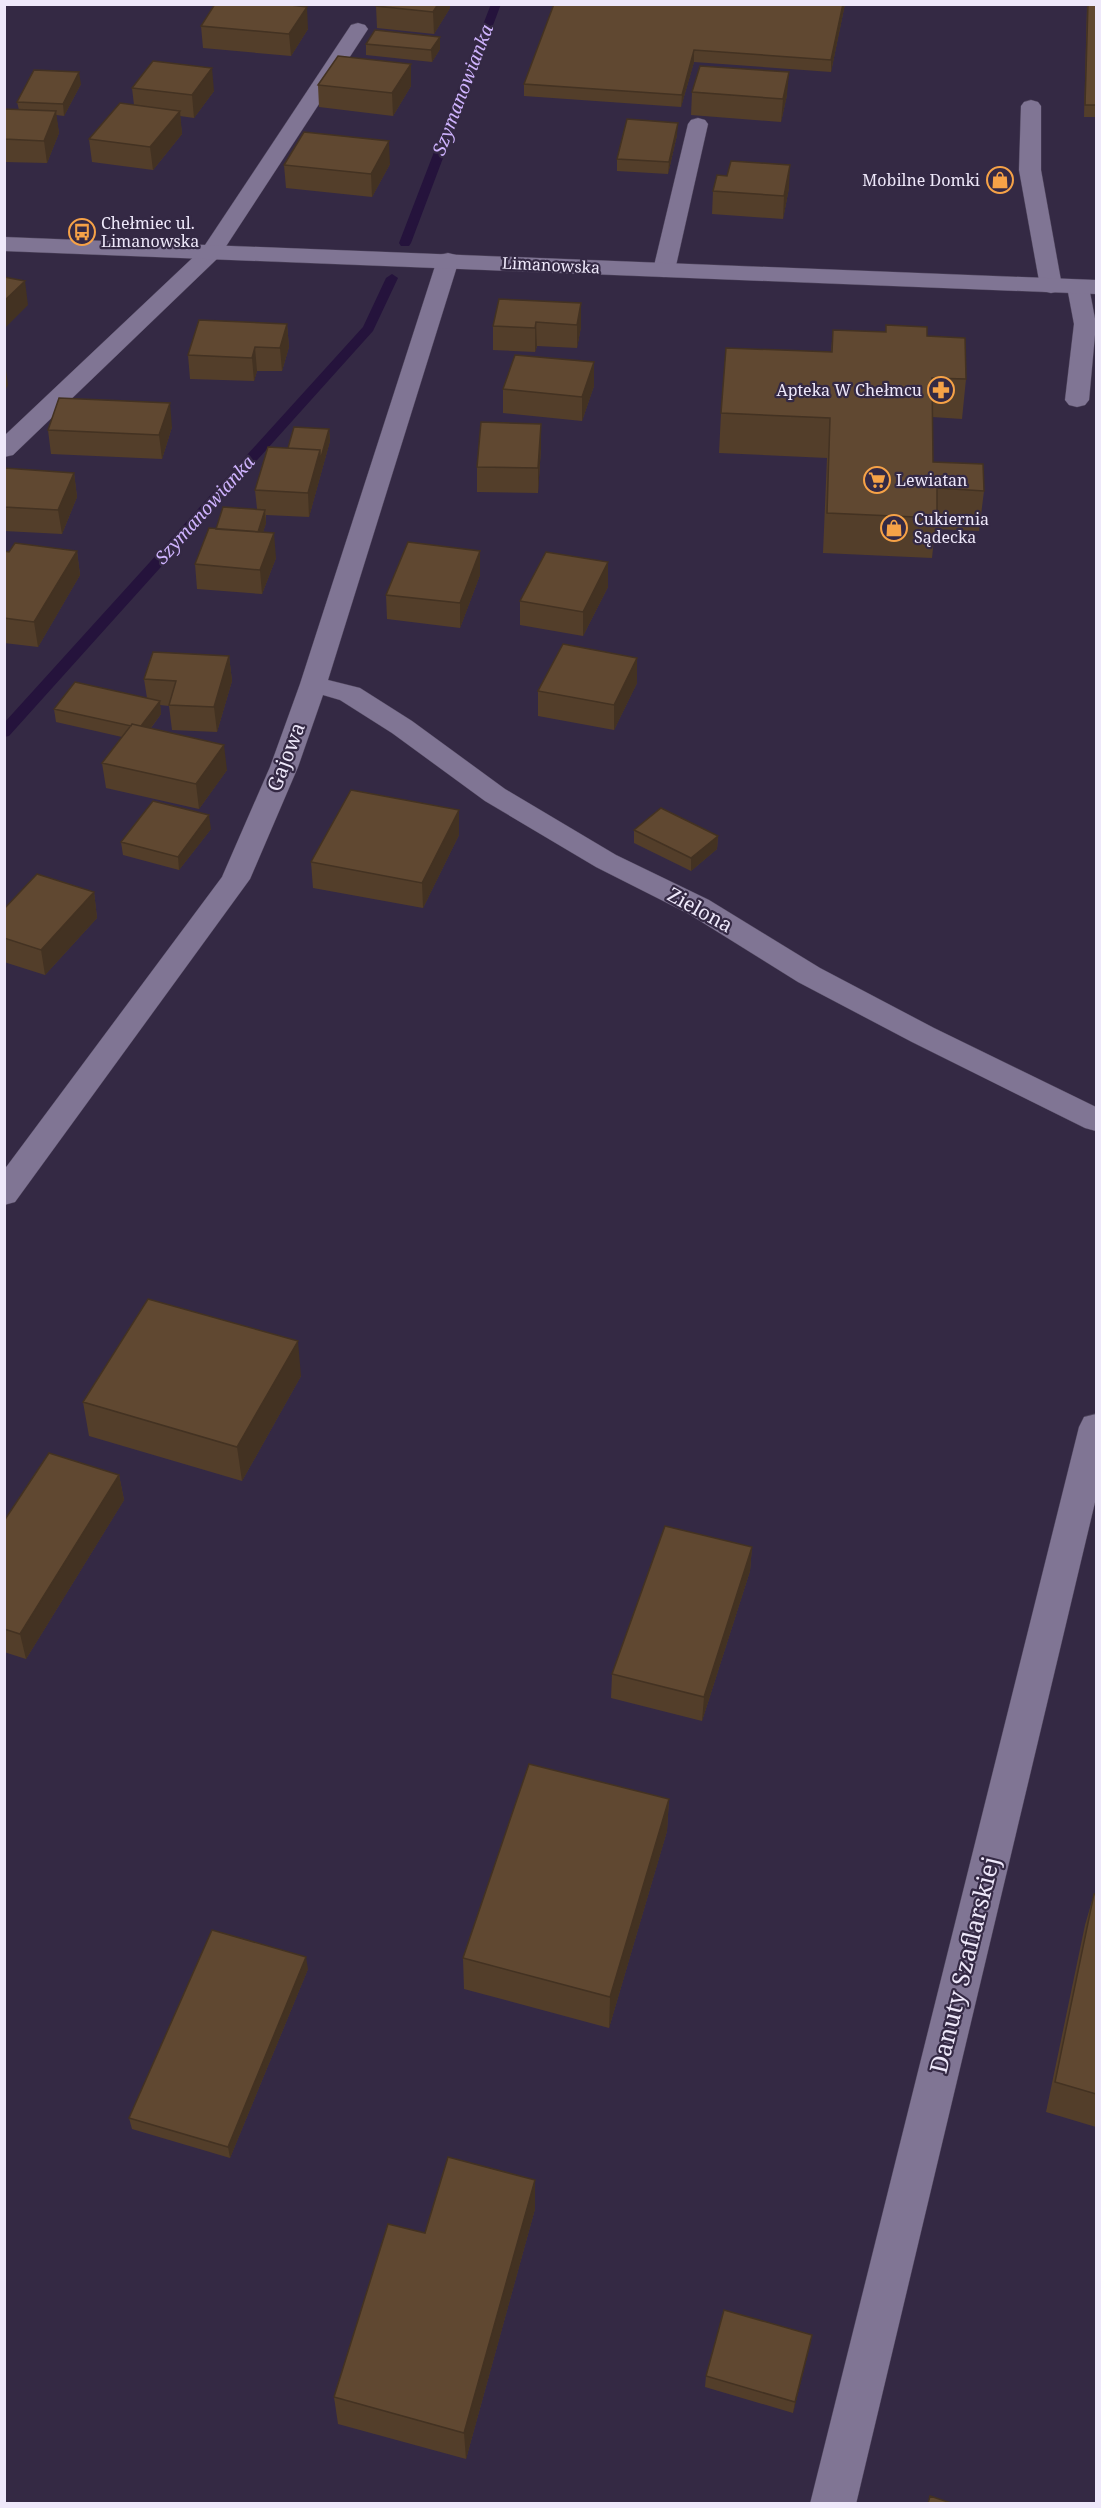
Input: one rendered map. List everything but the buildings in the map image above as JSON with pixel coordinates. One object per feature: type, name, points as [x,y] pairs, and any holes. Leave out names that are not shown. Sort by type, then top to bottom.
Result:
[{"type":"street","points":[[4,450],[211,252],[358,29]]},
{"type":"street","points":[[1031,106],[1030,170],[1051,286]]},
{"type":"street","points":[[664,270],[698,124]]},
{"type":"street","name":"Limanowska","points":[[4,244],[1087,287]]},
{"type":"street","name":"Gajowa","points":[[4,1194],[236,879],[284,767],[314,684],[448,260]]},
{"type":"street","points":[[1077,400],[1087,287]]},
{"type":"street","name":"Zielona","points":[[314,684],[350,694],[402,727],[495,795],[606,861],[699,907],[809,975],[923,1035],[1096,1120]]},
{"type":"street","name":"Danuty Szaflarskiej","points":[[833,2504],[1096,1427]]},
{"type":"waterway","name":"Szymanowianka","points":[[405,243],[496,4]]},
{"type":"waterway","name":"Szymanowianka","points":[[4,733],[369,328],[392,278]]},
{"type":"place","name":"Mobilne Domki","points":[[1000,180]]},
{"type":"place","name":"Chełmiec ul. Limanowska","points":[[82,232]]},
{"type":"place","name":"Apteka W Chełmcu","points":[[941,390]]},
{"type":"place","name":"Lewiatan","points":[[877,480]]},
{"type":"place","name":"Cukiernia Sądecka","points":[[894,528]]}]
